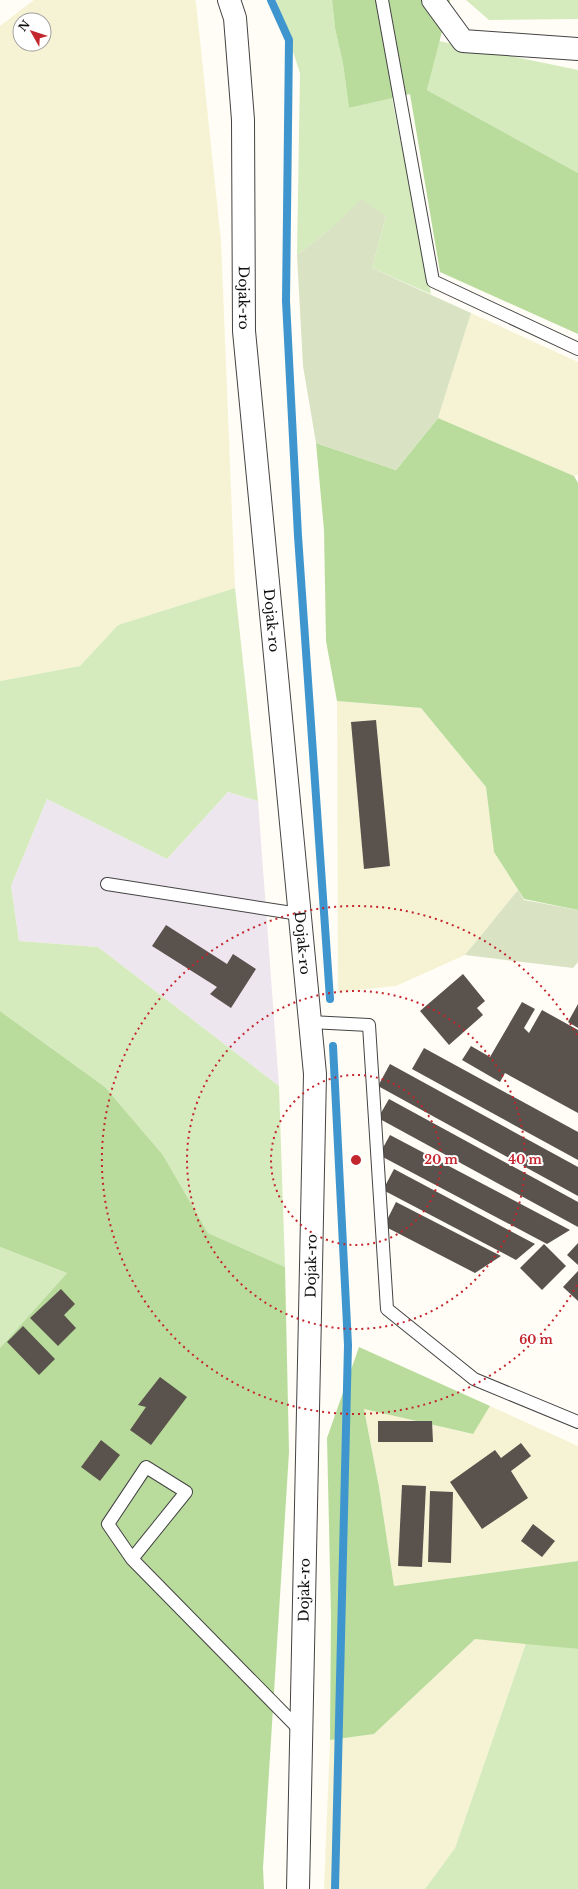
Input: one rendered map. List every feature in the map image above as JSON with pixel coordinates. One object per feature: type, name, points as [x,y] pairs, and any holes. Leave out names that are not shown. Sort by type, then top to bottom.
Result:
[{"type":"street","name":"Dojak-ro","points":[[229,0],[235,18],[243,120],[244,331],[314,1074],[298,1889]]},
{"type":"street","points":[[433,0],[463,41],[578,50]]},
{"type":"lane","points":[[382,0],[433,281],[578,349]]},
{"type":"lane","points":[[107,884],[299,914]]},
{"type":"lane","points":[[310,1022],[369,1025],[387,1309],[474,1380],[578,1422]]},
{"type":"lane","points":[[132,1559],[186,1492],[146,1467],[108,1524],[132,1559],[301,1731]]},
{"type":"shaded area","points":[[34,0],[195,0],[221,241],[235,588],[118,625],[80,666],[0,681],[0,26],[12,17],[12,52],[52,52],[52,12],[18,12]]},
{"type":"shaded area","points":[[471,313],[578,362],[578,475],[574,476],[438,418]]},
{"type":"shaded area","points":[[337,701],[421,708],[486,787],[494,852],[518,890],[465,955],[396,986],[338,992]]},
{"type":"shaded area","points":[[228,792],[258,801],[279,1086],[98,947],[19,941],[11,886],[47,799],[167,859]]},
{"type":"shaded area","points":[[490,1406],[578,1446],[578,1561],[394,1586],[379,1487],[364,1409],[472,1434]]},
{"type":"shaded area","points":[[475,1639],[526,1643],[455,1848],[425,1889],[324,1889],[330,1740],[374,1734]]},
{"type":"green space","points":[[276,0],[332,0],[335,28],[343,64],[349,108],[392,98],[431,294],[372,268],[386,216],[329,230],[297,255],[300,73]]},
{"type":"green space","points":[[332,0],[450,0],[427,90],[578,173],[578,334],[440,272],[410,94],[349,108],[343,64],[335,28]]},
{"type":"green space","points":[[466,0],[578,0],[578,19],[489,20]]},
{"type":"green space","points":[[439,41],[578,70],[578,173],[427,90]]},
{"type":"green space","points":[[362,199],[386,216],[372,268],[471,313],[438,418],[396,470],[316,443],[303,366],[297,255],[329,230]]},
{"type":"green space","points":[[438,418],[574,476],[578,483],[578,910],[524,899],[494,852],[486,787],[421,708],[337,701],[326,641],[324,530],[316,443],[396,470]]},
{"type":"green space","points":[[235,588],[258,801],[228,792],[167,859],[47,799],[11,886],[19,941],[98,947],[279,1086],[285,1267],[208,1233],[163,1155],[105,1087],[0,1011],[0,681],[80,666],[118,625]]},
{"type":"green space","points":[[518,890],[524,900],[578,910],[578,962],[573,968],[465,955]]},
{"type":"green space","points":[[0,1011],[105,1087],[163,1155],[208,1233],[285,1267],[289,1452],[263,1868],[264,1889],[0,1889],[0,1348],[67,1273],[0,1247]]},
{"type":"green space","points":[[0,1247],[67,1273],[0,1348]]},
{"type":"green space","points":[[359,1347],[490,1406],[473,1434],[364,1409],[379,1487],[394,1586],[578,1561],[578,1649],[475,1639],[374,1734],[330,1740],[331,1615],[327,1438]]},
{"type":"green space","points":[[526,1643],[578,1649],[578,1889],[425,1889],[455,1848]]},
{"type":"building","points":[[376,720],[390,866],[364,869],[351,722]]},
{"type":"building","points":[[166,925],[227,964],[233,954],[256,969],[231,1008],[210,994],[217,987],[152,946]]},
{"type":"building","points":[[463,974],[485,1001],[477,1008],[483,1015],[449,1045],[420,1011]]},
{"type":"building","points":[[522,1002],[535,1009],[524,1028],[529,1033],[542,1010],[578,1030],[578,1113],[505,1073],[500,1082],[462,1060],[471,1046],[490,1057]]},
{"type":"building","points":[[578,1004],[578,1028],[568,1022]]},
{"type":"building","points":[[424,1048],[578,1132],[578,1160],[412,1069]]},
{"type":"building","points":[[390,1064],[578,1167],[578,1196],[378,1086]]},
{"type":"building","points":[[389,1099],[578,1202],[578,1227],[378,1118]]},
{"type":"building","points":[[390,1135],[570,1230],[547,1244],[379,1155]]},
{"type":"building","points":[[394,1169],[535,1244],[516,1260],[383,1190]]},
{"type":"building","points":[[396,1202],[501,1256],[475,1273],[384,1226]]},
{"type":"building","points":[[578,1243],[578,1265],[567,1255]]},
{"type":"building","points":[[544,1244],[566,1266],[542,1290],[520,1268]]},
{"type":"building","points":[[578,1271],[578,1301],[563,1287]]},
{"type":"building","points":[[61,1289],[75,1304],[64,1315],[76,1328],[58,1346],[30,1318]]},
{"type":"building","points":[[23,1326],[55,1359],[39,1375],[7,1342]]},
{"type":"building","points":[[160,1377],[187,1397],[151,1445],[130,1430],[146,1407],[138,1405]]},
{"type":"building","points":[[378,1421],[432,1421],[433,1442],[378,1442]]},
{"type":"building","points":[[101,1440],[120,1455],[100,1481],[81,1467]]},
{"type":"building","points":[[521,1443],[531,1456],[511,1471],[528,1498],[482,1529],[450,1482],[495,1450],[501,1458]]},
{"type":"building","points":[[402,1485],[426,1486],[422,1567],[398,1566]]},
{"type":"building","points":[[430,1491],[453,1492],[451,1563],[428,1562]]},
{"type":"building","points":[[533,1524],[555,1541],[542,1557],[521,1541]]},
{"type":"waterway","points":[[271,0],[289,40],[286,301],[298,536],[330,999]]},
{"type":"waterway","points":[[333,1046],[348,1345],[335,1889]]}]
